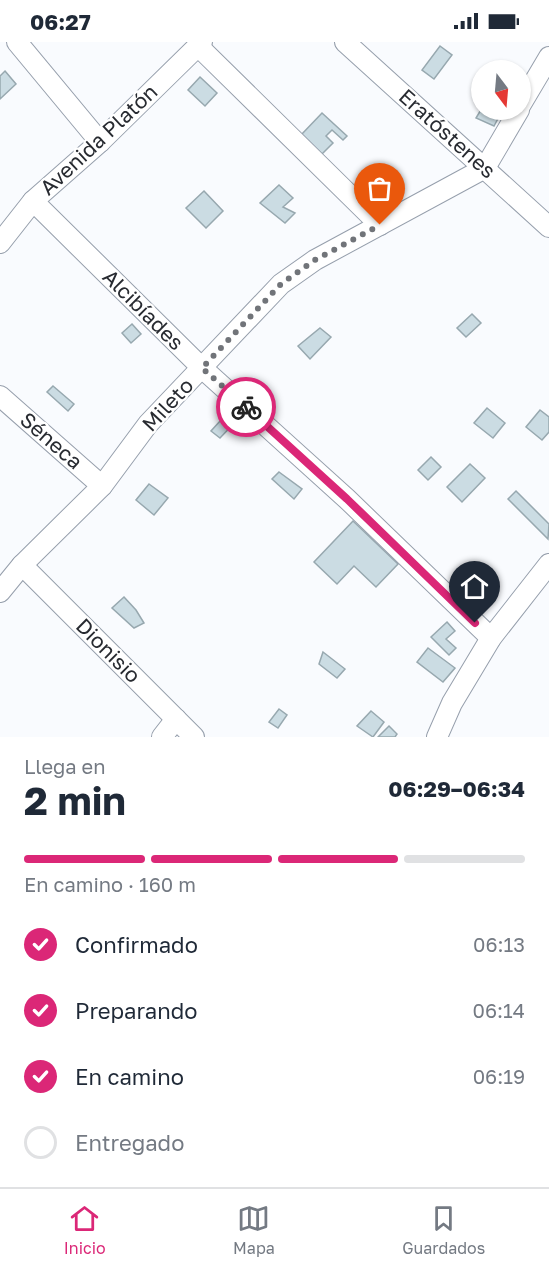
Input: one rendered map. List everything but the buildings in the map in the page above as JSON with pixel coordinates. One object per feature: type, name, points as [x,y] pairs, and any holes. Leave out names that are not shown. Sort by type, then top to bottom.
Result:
[{"type":"street","points":[[17,42],[100,142]]},
{"type":"street","name":"Eratóstenes","points":[[345,42],[549,227]]},
{"type":"street","points":[[200,44],[380,225]]},
{"type":"street","name":"Avenida Platón","points":[[0,243],[33,201],[100,142],[200,44]]},
{"type":"street","points":[[531,89],[549,57]]},
{"type":"street","points":[[485,168],[513,120]]},
{"type":"street","name":"Mileto","points":[[0,592],[22,565],[102,486],[148,424],[281,284],[315,260],[485,168]]},
{"type":"street","name":"Alcibíades","points":[[33,201],[202,368],[347,499],[491,638]]},
{"type":"street","name":"Séneca","points":[[0,396],[102,486]]},
{"type":"street","points":[[437,737],[452,703],[491,638],[549,564]]},
{"type":"street","name":"Dionisio","points":[[22,565],[194,737]]},
{"type":"street","points":[[162,737],[176,719]]},
{"type":"way so far","points":[[246,407],[202,368],[281,284],[298,270],[380,225]]},
{"type":"route","points":[[246,407],[347,499],[475,623]]}]
